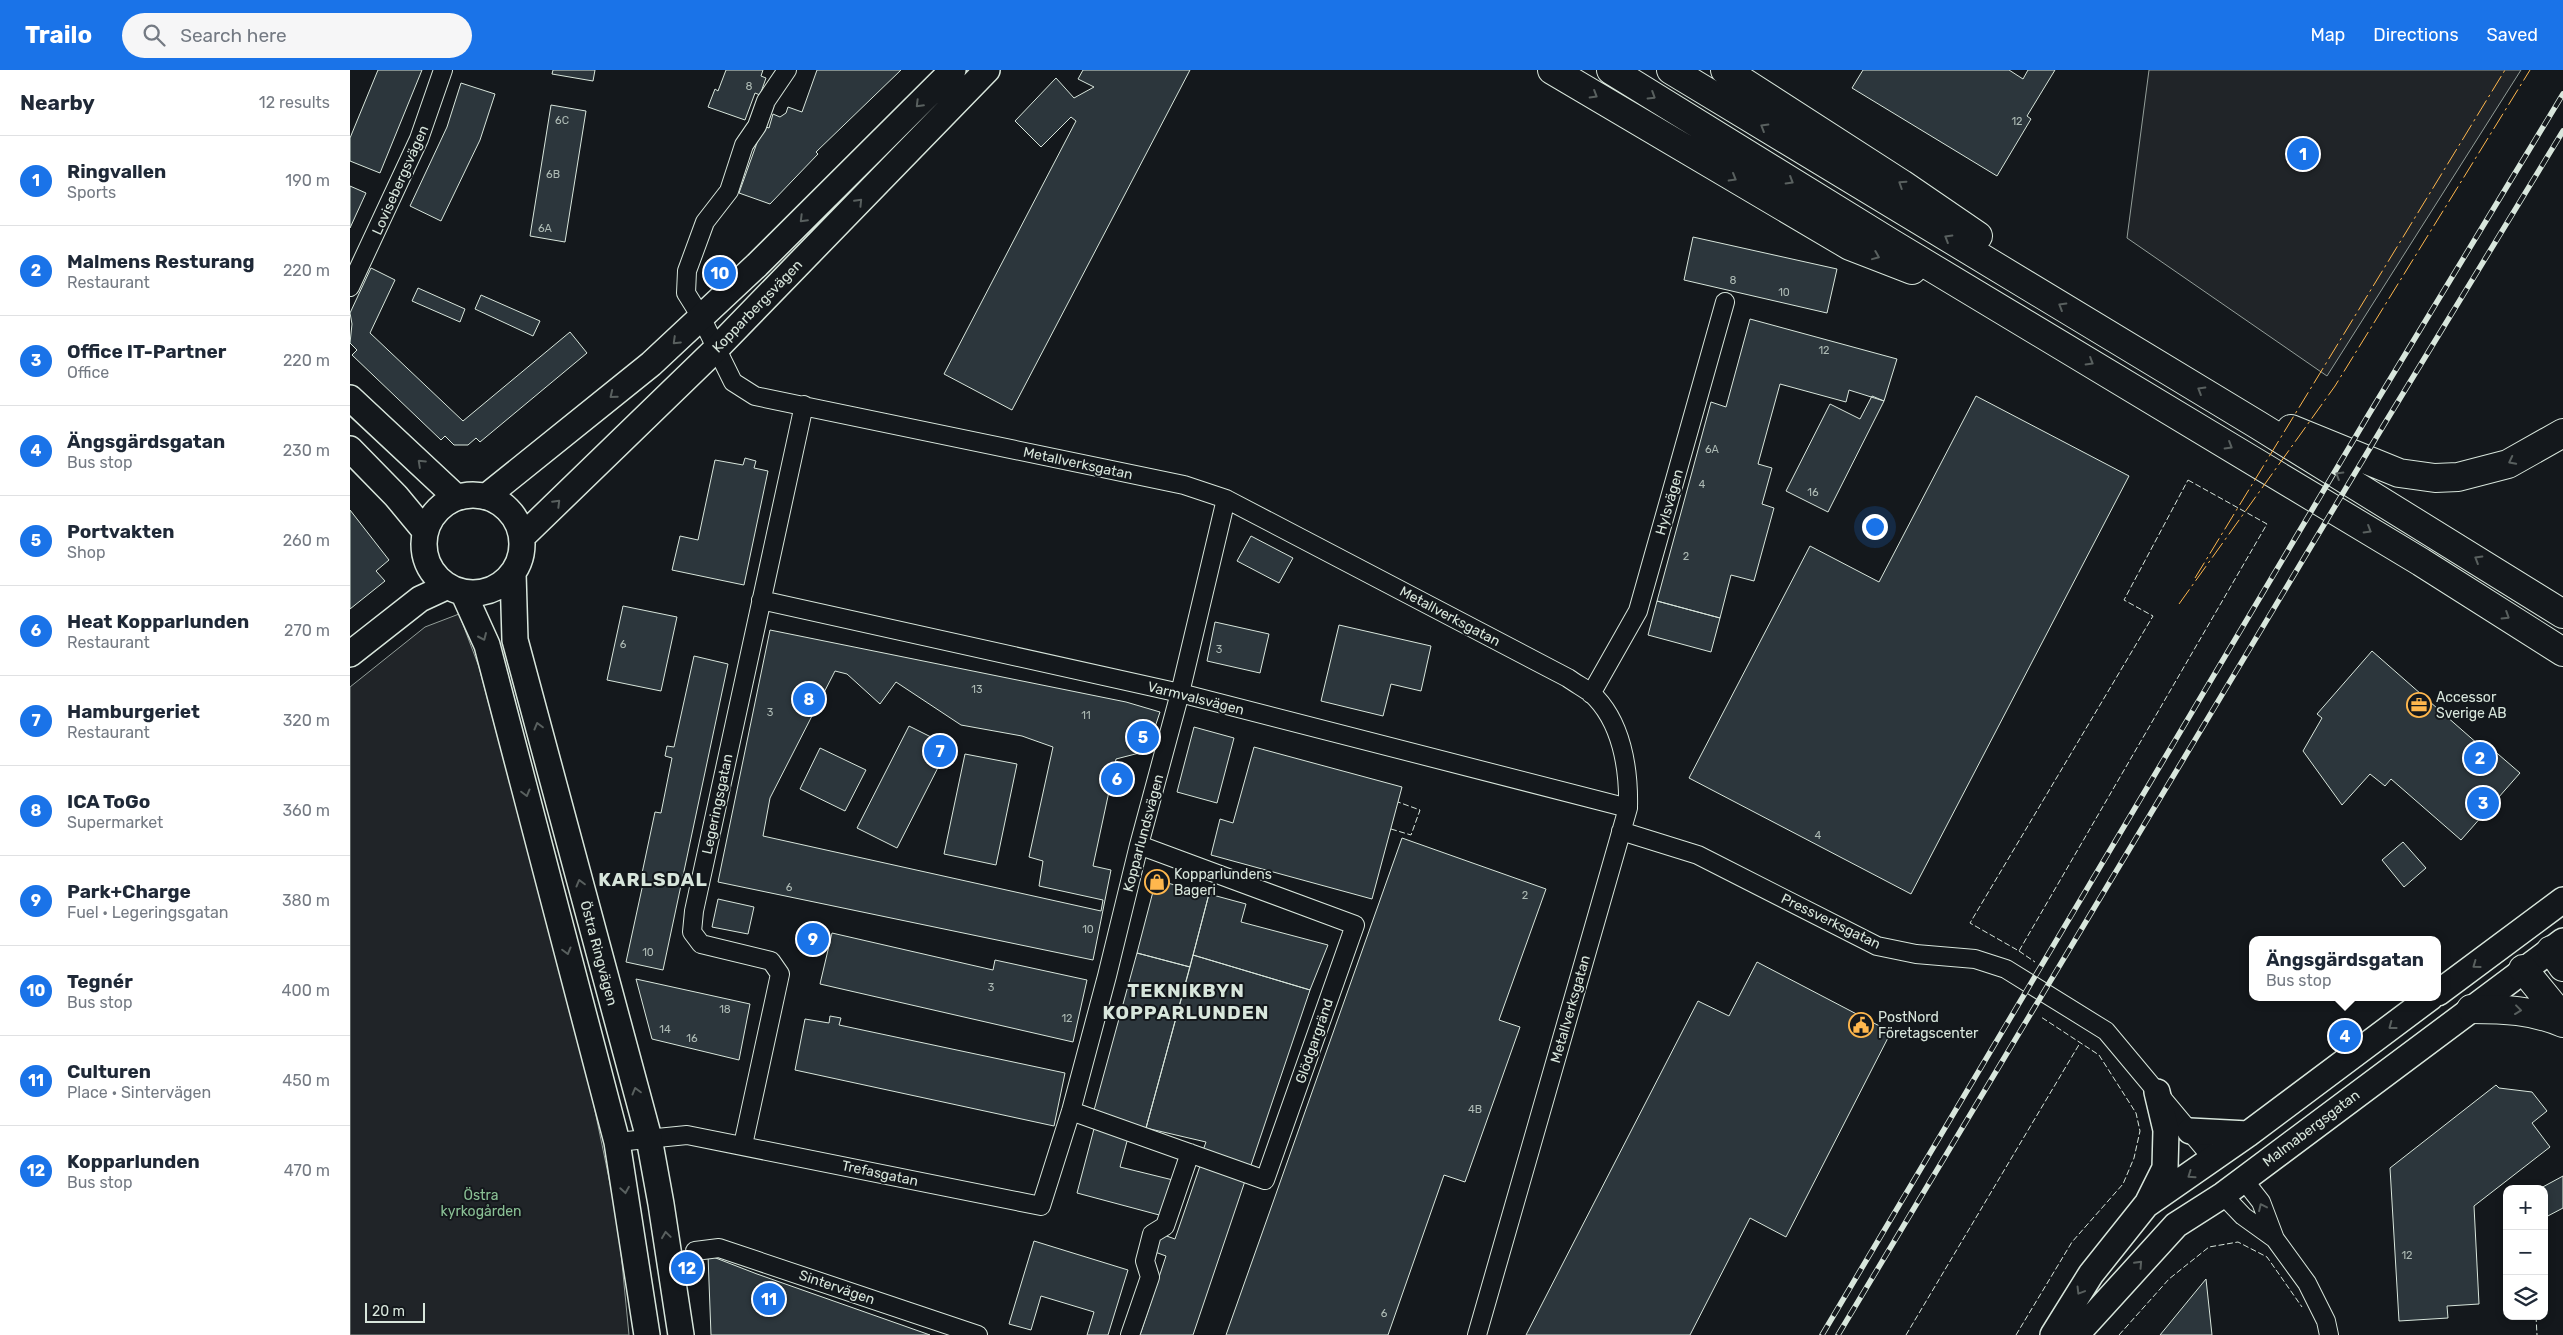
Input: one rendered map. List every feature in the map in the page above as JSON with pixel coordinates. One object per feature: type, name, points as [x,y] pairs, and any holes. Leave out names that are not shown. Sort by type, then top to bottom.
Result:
[{"type":"highway","points":[[1552,70],[1673,144],[1850,246],[1936,278],[1996,305]]},
{"type":"highway","points":[[1611,70],[2413,557],[2563,652]]},
{"type":"highway","points":[[1671,70],[2258,425],[2563,614]]},
{"type":"highway","points":[[1725,70],[1902,184],[1997,249],[2035,290]]},
{"type":"highway","points":[[2258,425],[2295,430],[2332,447],[2399,472],[2435,478],[2458,477],[2508,464],[2563,433]]},
{"type":"highway","points":[[2523,970],[2563,1018]]},
{"type":"highway","points":[[2471,1009],[2520,1010],[2546,1016],[2563,1023]]},
{"type":"main road","name":"Kopparbergsvägen","points":[[487,496],[651,364],[953,70]]},
{"type":"main road","name":"Kopparbergsvägen","points":[[522,537],[715,350],[987,70]]},
{"type":"main road","points":[[350,398],[456,497]]},
{"type":"main road","points":[[350,449],[396,496],[425,531]]},
{"type":"main road","points":[[350,654],[420,599],[456,589],[482,592],[499,586],[514,573],[521,556],[522,537],[518,522],[508,509],[487,496],[471,494],[456,497],[434,514],[425,531],[425,556],[414,591],[391,620]]},
{"type":"main road","points":[[425,556],[437,577],[456,589],[487,645],[617,1142],[647,1335]]},
{"type":"main road","name":"Östra Ringvägen","points":[[514,573],[515,640],[648,1138],[661,1204],[681,1335]]},
{"type":"main road","points":[[2441,991],[2563,900]]},
{"type":"main road","points":[[2529,925],[2559,953]]},
{"type":"main road","points":[[2503,945],[2523,970]]},
{"type":"main road","name":"Malmabergsgatan","points":[[2076,1335],[2140,1262],[2176,1225],[2223,1195],[2523,970],[2559,953]]},
{"type":"main road","points":[[2146,1205],[2248,1134],[2426,1001]]},
{"type":"main road","points":[[2053,1335],[2091,1274],[2146,1205],[2165,1168],[2166,1130],[2157,1092]]},
{"type":"main road","points":[[2190,1132],[2248,1134]]},
{"type":"main road","points":[[2213,1159],[2243,1179]]},
{"type":"main road","points":[[2213,1159],[2223,1195]]},
{"type":"street","name":"Lovisebergsvägen","points":[[350,287],[419,139],[443,70]]},
{"type":"street","name":"Metallverksgatan","points":[[787,70],[766,102],[757,126],[744,145],[729,191],[705,222],[692,256],[686,293],[701,317],[715,350],[733,382],[755,396],[1184,485],[1226,499],[1568,678],[1591,694],[1609,717],[1625,754],[1629,782],[1628,808],[1477,1335]]},
{"type":"street","name":"Hylsvägen","points":[[1591,694],[1638,610],[1725,302]]},
{"type":"street","name":"Legeringsgatan","points":[[743,1145],[780,974],[771,961],[701,944],[692,932],[694,910],[804,405]]},
{"type":"street","name":"Kopparlundsvägen","points":[[1071,1110],[1180,693],[1226,499]]},
{"type":"street","name":"Varmvalsvägen","points":[[761,600],[1180,693],[1628,808]]},
{"type":"street","name":"Pressverksgatan","points":[[1621,831],[1698,855],[1877,946],[1916,954],[1975,959],[2006,969],[2106,1031],[2213,1159]]},
{"type":"street","name":"Glödgargränd","points":[[1071,1110],[1265,1180],[1354,925],[1139,845]]},
{"type":"street","name":"Trefasgatan","points":[[617,1142],[687,1135],[1041,1206],[1071,1110]]},
{"type":"street","points":[[1130,1335],[1150,1277],[1146,1261],[1152,1234],[1165,1226],[1190,1153]]},
{"type":"street","points":[[2243,1179],[2261,1202],[2275,1239],[2307,1283],[2326,1321],[2329,1335]]},
{"type":"street","points":[[2223,1195],[2243,1216],[2275,1239]]},
{"type":"street","name":"Sintervägen","points":[[695,1251],[719,1248],[978,1335]]},
{"type":"green space","points":[[2149,70],[2521,70],[2327,376],[2127,238]]},
{"type":"green space","name":"Östra kyrkogården","points":[[459,614],[479,667],[588,1077],[618,1222],[629,1335],[350,1335],[350,687],[425,627]]},
{"type":"building","points":[[378,70],[422,70],[380,173],[350,161],[350,138]]},
{"type":"building","points":[[553,70],[595,70],[593,81],[552,74]]},
{"type":"building","points":[[726,70],[763,70],[761,76],[766,78],[760,95],[755,93],[745,120],[708,107],[715,89],[718,91]]},
{"type":"building","points":[[817,70],[901,70],[816,152],[818,154],[770,204],[739,193],[763,126],[769,128],[773,114],[780,117],[786,113],[788,107],[802,112]]},
{"type":"building","points":[[1083,70],[1190,70],[1012,410],[944,374],[1076,121],[1071,117],[1041,147],[1015,121],[1056,78],[1074,98],[1094,87],[1078,79]]},
{"type":"building","points":[[1863,70],[2009,70],[2023,79],[2028,70],[2055,70],[2027,116],[2031,119],[1997,176],[1852,88]]},
{"type":"building","points":[[461,83],[495,94],[480,140],[441,221],[410,206],[447,127]]},
{"type":"building","points":[[551,105],[586,111],[565,242],[530,236]]},
{"type":"building","points":[[350,186],[366,193],[350,228]]},
{"type":"building","points":[[1693,237],[1837,269],[1827,313],[1684,280]]},
{"type":"building","points":[[371,268],[395,280],[370,333],[463,421],[570,332],[587,353],[480,442],[476,438],[468,445],[454,445],[445,436],[441,440],[352,355],[357,350],[350,343],[352,324],[350,313]]},
{"type":"building","points":[[418,288],[465,309],[460,322],[412,301]]},
{"type":"building","points":[[481,295],[540,321],[533,336],[475,309]]},
{"type":"building","points":[[1750,319],[1897,359],[1884,401],[1849,390],[1846,402],[1780,384],[1758,464],[1772,468],[1762,504],[1774,508],[1754,581],[1731,575],[1720,618],[1657,601],[1711,402],[1726,407]]},
{"type":"building","points":[[1872,396],[1884,401],[1828,512],[1786,491],[1830,404],[1860,419]]},
{"type":"building","points":[[1976,396],[2129,476],[1911,894],[1689,778],[1810,546],[1879,582]]},
{"type":"building","points":[[745,458],[756,461],[754,468],[768,471],[744,585],[672,570],[680,536],[698,540],[715,460],[743,465]]},
{"type":"building","points":[[350,510],[389,560],[376,571],[385,581],[350,609]]},
{"type":"building","points":[[1251,536],[1293,558],[1279,583],[1237,561]]},
{"type":"building","points":[[1657,601],[1720,618],[1711,652],[1648,635]]},
{"type":"building","points":[[623,606],[677,617],[661,691],[607,680]]},
{"type":"building","points":[[1215,622],[1269,634],[1260,673],[1207,661]]},
{"type":"building","points":[[1339,625],[1431,646],[1421,691],[1391,684],[1383,716],[1321,701]]},
{"type":"building","points":[[770,630],[1126,702],[1160,712],[1147,751],[1116,759],[1093,866],[1111,870],[1093,960],[718,882]],"holes":[[[835,671],[847,674],[880,704],[896,682],[961,725],[1022,736],[1053,747],[1029,857],[1043,861],[1039,886],[1103,900],[1101,911],[763,836],[770,798]]]},
{"type":"building","points":[[2372,651],[2487,752],[2491,748],[2520,773],[2461,840],[2391,779],[2385,786],[2370,774],[2342,805],[2303,751],[2322,718],[2317,714]]},
{"type":"building","points":[[694,656],[728,664],[663,970],[626,962],[644,879],[641,878],[655,812],[661,813],[672,758],[665,756],[667,746],[674,747]]},
{"type":"building","points":[[909,726],[949,746],[897,848],[857,828]]},
{"type":"building","points":[[1194,727],[1234,738],[1217,803],[1177,792]]},
{"type":"building","points":[[1254,747],[1402,787],[1372,899],[1211,855],[1220,819],[1233,823]]},
{"type":"building","points":[[820,748],[866,770],[845,811],[800,789]]},
{"type":"building","points":[[965,754],[1017,764],[996,865],[944,854]]},
{"type":"building","points":[[1402,838],[1546,889],[1499,1020],[1520,1027],[1465,1182],[1444,1175],[1388,1335],[1226,1335]]},
{"type":"building","points":[[2403,842],[2426,868],[2404,887],[2382,860]]},
{"type":"building","points":[[1156,880],[1209,894],[1190,967],[1137,953]]},
{"type":"building","points":[[1209,894],[1246,904],[1241,922],[1328,945],[1310,990],[1193,955]]},
{"type":"building","points":[[718,899],[754,907],[748,934],[712,927]]},
{"type":"building","points":[[832,933],[993,970],[995,960],[1087,980],[1073,1042],[820,984]]},
{"type":"building","points":[[1137,953],[1190,967],[1146,1128],[1093,1114]]},
{"type":"building","points":[[1193,955],[1310,990],[1249,1171],[1202,1153],[1206,1142],[1146,1128]]},
{"type":"building","points":[[1757,962],[1891,1032],[1786,1237],[1750,1218],[1690,1335],[1526,1335],[1698,1001],[1729,1016]]},
{"type":"building","points":[[636,979],[750,1004],[739,1060],[652,1039]]},
{"type":"building","points":[[830,1016],[841,1018],[839,1025],[1065,1073],[1054,1126],[795,1070],[805,1019],[829,1023]]},
{"type":"building","points":[[2496,1085],[2499,1088],[2532,1092],[2547,1111],[2532,1123],[2550,1147],[2474,1206],[2479,1304],[2447,1306],[2448,1318],[2399,1321],[2390,1168]]},
{"type":"building","points":[[1095,1125],[1129,1134],[1120,1167],[1173,1180],[1163,1216],[1077,1193]]},
{"type":"building","points":[[1200,1166],[1245,1181],[1193,1335],[1140,1335],[1166,1256],[1155,1252],[1161,1234],[1175,1239]]},
{"type":"building","points":[[2563,1176],[2563,1208],[2548,1216],[2548,1185],[2546,1185]]},
{"type":"building","points":[[1034,1241],[1128,1270],[1108,1335],[1087,1335],[1094,1312],[1041,1296],[1031,1330],[1009,1324]]},
{"type":"building","points":[[708,1255],[757,1274],[930,1335],[711,1335]]},
{"type":"building","points":[[2206,1279],[2212,1335],[2160,1335]]},
{"type":"railway","points":[[1822,1335],[2369,414],[2563,94]]},
{"type":"railway","points":[[1838,1335],[2385,423],[2563,131]]},
{"type":"fence","points":[[2188,480],[2267,524],[2019,951],[1970,923],[2153,616],[2124,600],[2188,480]]},
{"type":"fence","points":[[1391,829],[1411,835],[1420,810],[1398,802]]},
{"type":"fence","points":[[2019,951],[2035,962]]},
{"type":"fence","points":[[2016,1335],[2072,1242],[2123,1184],[2134,1158],[2140,1131],[2136,1113],[2099,1055],[2041,1017]]},
{"type":"fence","points":[[1906,1335],[2080,1043]]},
{"type":"fence","points":[[2119,1335],[2169,1279],[2209,1247],[2238,1242],[2267,1257],[2302,1307]]},
{"type":"fence","points":[[2536,1320],[2537,1335]]},
{"type":"power","points":[[2195,578],[2505,70]]},
{"type":"power","points":[[2179,604],[2335,386],[2530,70]]},
{"type":"place","name":"Ringvallen","points":[[2303,154]]},
{"type":"place","name":"Tegnér","points":[[720,273]]},
{"type":"place","name":"ICA ToGo","points":[[809,699]]},
{"type":"place","name":"Accessor Sverige AB","points":[[2419,705]]},
{"type":"place","name":"Portvakten","points":[[1143,737]]},
{"type":"place","name":"Hamburgeriet","points":[[940,751]]},
{"type":"place","name":"Malmens Resturang","points":[[2480,758]]},
{"type":"place","name":"Heat Kopparlunden","points":[[1117,779]]},
{"type":"place","name":"Office IT-Partner","points":[[2483,803]]},
{"type":"place","name":"Kopparlundens Bageri","points":[[1157,882]]},
{"type":"place","name":"Park+Charge","points":[[813,939]]},
{"type":"place","name":"PostNord Företagscenter","points":[[1861,1025]]},
{"type":"place","name":"Ängsgärdsgatan","points":[[2345,1036]]},
{"type":"place","name":"Kopparlunden","points":[[687,1268]]},
{"type":"place","name":"Culturen","points":[[769,1299]]},
{"type":"district","name":"KARLSDAL","points":[[653,879]]},
{"type":"district","name":"TEKNIKBYN KOPPARLUNDEN","points":[[1186,1001]]}]
